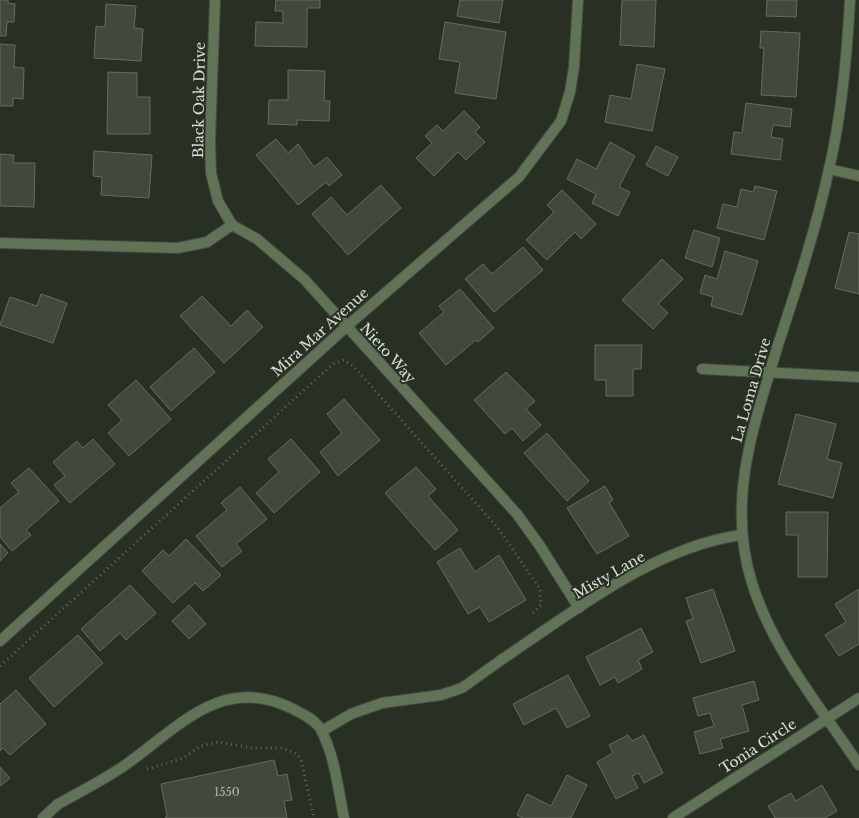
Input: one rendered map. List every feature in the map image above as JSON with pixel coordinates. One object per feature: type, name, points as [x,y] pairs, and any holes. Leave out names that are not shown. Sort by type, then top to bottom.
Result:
[{"type":"street","name":"Black Oak Drive","points":[[215,0],[210,140],[211,173],[218,201],[232,225]]},
{"type":"street","name":"Mira Mar Avenue","points":[[0,641],[346,327],[519,177],[545,146],[561,121],[570,92],[578,0]]},
{"type":"street","name":"La Loma Drive","points":[[850,0],[840,106],[829,169],[801,272],[746,458],[741,495],[741,535],[752,582],[764,616],[782,653],[859,764]]},
{"type":"street","points":[[829,169],[859,176]]},
{"type":"street","points":[[0,243],[178,248],[207,242],[232,225]]},
{"type":"street","name":"Nieto Way","points":[[232,225],[257,239],[304,279],[516,514],[540,546],[579,608]]},
{"type":"street","points":[[702,369],[858,376]]},
{"type":"street","name":"Misty Lane","points":[[322,731],[351,714],[382,703],[441,695],[462,688],[579,608],[648,566],[715,539],[741,535]]},
{"type":"street","points":[[43,818],[58,804],[124,766],[187,719],[216,703],[241,696],[268,699],[304,714],[322,731],[330,754],[344,818]]},
{"type":"street","name":"Tonia Circle","points":[[673,818],[859,698]]},
{"type":"path","points":[[0,666],[333,364],[344,360],[353,366],[498,528],[540,589],[541,605],[532,614]]},
{"type":"path","points":[[143,770],[183,758],[210,743],[230,743],[252,748],[282,748],[297,754],[301,760],[314,818]]},
{"type":"building","points":[[0,0],[8,0],[8,3],[15,4],[14,22],[7,22],[6,36],[0,36]]},
{"type":"building","points":[[276,0],[320,0],[320,8],[307,8],[307,47],[255,46],[256,22],[283,23],[283,11],[275,11]]},
{"type":"building","points":[[460,0],[503,0],[499,23],[457,16]]},
{"type":"building","points":[[622,0],[656,0],[654,47],[620,45]]},
{"type":"building","points":[[767,0],[797,0],[796,17],[766,16]]},
{"type":"building","points":[[106,4],[136,6],[134,28],[143,29],[141,61],[94,58],[96,26],[105,27]]},
{"type":"building","points":[[445,22],[506,32],[496,99],[455,93],[460,62],[439,59]]},
{"type":"building","points":[[761,31],[800,33],[796,97],[761,95],[764,48],[760,48]]},
{"type":"building","points":[[0,44],[15,45],[14,67],[24,68],[23,99],[13,98],[13,106],[0,106]]},
{"type":"building","points":[[637,64],[665,69],[652,131],[605,122],[610,95],[631,99]]},
{"type":"building","points":[[288,70],[325,71],[324,101],[330,101],[329,121],[297,120],[297,125],[268,124],[269,100],[288,100]]},
{"type":"building","points":[[108,72],[137,73],[137,97],[150,97],[150,134],[107,134]]},
{"type":"building","points":[[746,103],[792,109],[790,127],[773,125],[771,137],[783,139],[780,160],[731,154],[734,132],[742,133]]},
{"type":"building","points":[[464,111],[480,127],[475,132],[485,142],[466,160],[458,152],[434,176],[416,158],[432,143],[425,136],[437,125],[443,131]]},
{"type":"building","points":[[276,139],[288,153],[298,144],[314,167],[327,157],[342,175],[329,186],[326,182],[298,205],[256,155]]},
{"type":"building","points":[[610,142],[635,156],[619,187],[630,192],[618,216],[592,203],[596,194],[567,179],[577,159],[596,169]]},
{"type":"building","points":[[656,146],[678,157],[668,176],[646,165]]},
{"type":"building","points":[[94,151],[152,155],[149,198],[101,195],[102,177],[93,176]]},
{"type":"building","points":[[0,154],[14,155],[13,163],[35,163],[34,207],[0,206]]},
{"type":"building","points":[[381,185],[401,208],[348,255],[312,214],[331,197],[347,215]]},
{"type":"building","points":[[755,186],[777,191],[764,240],[717,228],[723,204],[737,207],[741,189],[753,192]]},
{"type":"building","points":[[562,190],[596,224],[581,239],[575,232],[547,260],[526,240],[554,212],[547,205]]},
{"type":"building","points":[[694,230],[720,238],[712,267],[685,258]]},
{"type":"building","points":[[849,232],[859,234],[859,294],[835,288]]},
{"type":"building","points":[[523,247],[543,270],[494,312],[465,279],[483,264],[492,274]]},
{"type":"building","points":[[725,251],[758,261],[742,315],[711,306],[713,297],[700,293],[705,275],[717,279]]},
{"type":"building","points":[[662,259],[683,279],[658,304],[668,313],[653,329],[622,300]]},
{"type":"building","points":[[460,289],[494,328],[446,365],[419,333],[444,312],[439,306]]},
{"type":"building","points":[[41,294],[67,303],[53,343],[0,325],[10,297],[37,306]]},
{"type":"building","points":[[202,296],[231,326],[247,310],[263,327],[224,363],[180,316]]},
{"type":"building","points":[[595,345],[642,345],[641,369],[633,369],[633,396],[606,396],[606,380],[595,380]]},
{"type":"building","points":[[194,348],[215,372],[171,411],[150,387]]},
{"type":"building","points":[[506,372],[535,401],[526,409],[541,425],[523,441],[512,428],[505,434],[474,400]]},
{"type":"building","points":[[136,380],[171,419],[129,456],[108,433],[122,420],[108,405]]},
{"type":"building","points":[[344,399],[380,440],[338,476],[320,452],[342,433],[327,414]]},
{"type":"building","points":[[796,414],[836,424],[827,459],[842,463],[833,498],[778,484]]},
{"type":"building","points":[[547,433],[589,481],[567,501],[524,453]]},
{"type":"building","points":[[93,439],[115,464],[70,503],[54,485],[65,476],[53,462],[77,441],[83,448]]},
{"type":"building","points":[[291,439],[320,472],[274,513],[256,493],[279,472],[268,459]]},
{"type":"building","points":[[416,467],[436,489],[428,496],[458,530],[435,550],[385,493]]},
{"type":"building","points":[[29,468],[59,501],[26,530],[31,535],[12,551],[0,537],[0,508],[19,492],[11,483]]},
{"type":"building","points":[[605,486],[613,500],[609,502],[629,536],[597,554],[567,508]]},
{"type":"building","points":[[240,487],[267,519],[236,544],[242,551],[222,567],[196,536],[227,510],[221,503]]},
{"type":"building","points":[[786,512],[828,512],[827,577],[798,577],[798,535],[786,535]]},
{"type":"building","points":[[186,539],[221,575],[203,591],[195,583],[173,603],[142,571],[163,550],[169,556]]},
{"type":"building","points":[[0,544],[8,553],[0,561]]},
{"type":"building","points":[[460,548],[475,572],[499,555],[526,600],[489,622],[480,607],[468,614],[437,562]]},
{"type":"building","points":[[130,585],[156,613],[126,640],[120,633],[100,651],[81,629]]},
{"type":"building","points":[[713,589],[735,651],[701,663],[686,621],[693,619],[686,598]]},
{"type":"building","points":[[859,589],[859,644],[839,656],[825,635],[846,622],[835,604]]},
{"type":"building","points":[[189,605],[206,624],[189,639],[172,621]]},
{"type":"building","points":[[641,628],[653,652],[638,660],[642,669],[618,683],[615,677],[600,685],[586,657]]},
{"type":"building","points":[[78,635],[103,663],[54,707],[29,678]]},
{"type":"building","points":[[568,675],[590,716],[567,728],[556,708],[524,725],[513,704]]},
{"type":"building","points":[[754,681],[759,700],[742,705],[749,731],[720,739],[723,748],[700,754],[694,732],[714,726],[710,713],[698,716],[693,698]]},
{"type":"building","points":[[16,690],[46,724],[10,755],[3,748],[0,751],[0,704]]},
{"type":"building","points":[[628,735],[632,741],[644,735],[663,773],[644,783],[639,773],[632,776],[638,788],[616,799],[597,762],[613,753],[609,745]]},
{"type":"building","points":[[274,760],[278,776],[287,774],[292,800],[284,801],[287,818],[165,818],[167,816],[161,784]]},
{"type":"building","points":[[0,767],[10,778],[0,786]]},
{"type":"building","points":[[567,775],[587,785],[571,818],[523,818],[517,815],[527,794],[551,806]]},
{"type":"building","points":[[822,785],[837,811],[825,818],[775,818],[768,806],[791,793],[796,801]]}]
